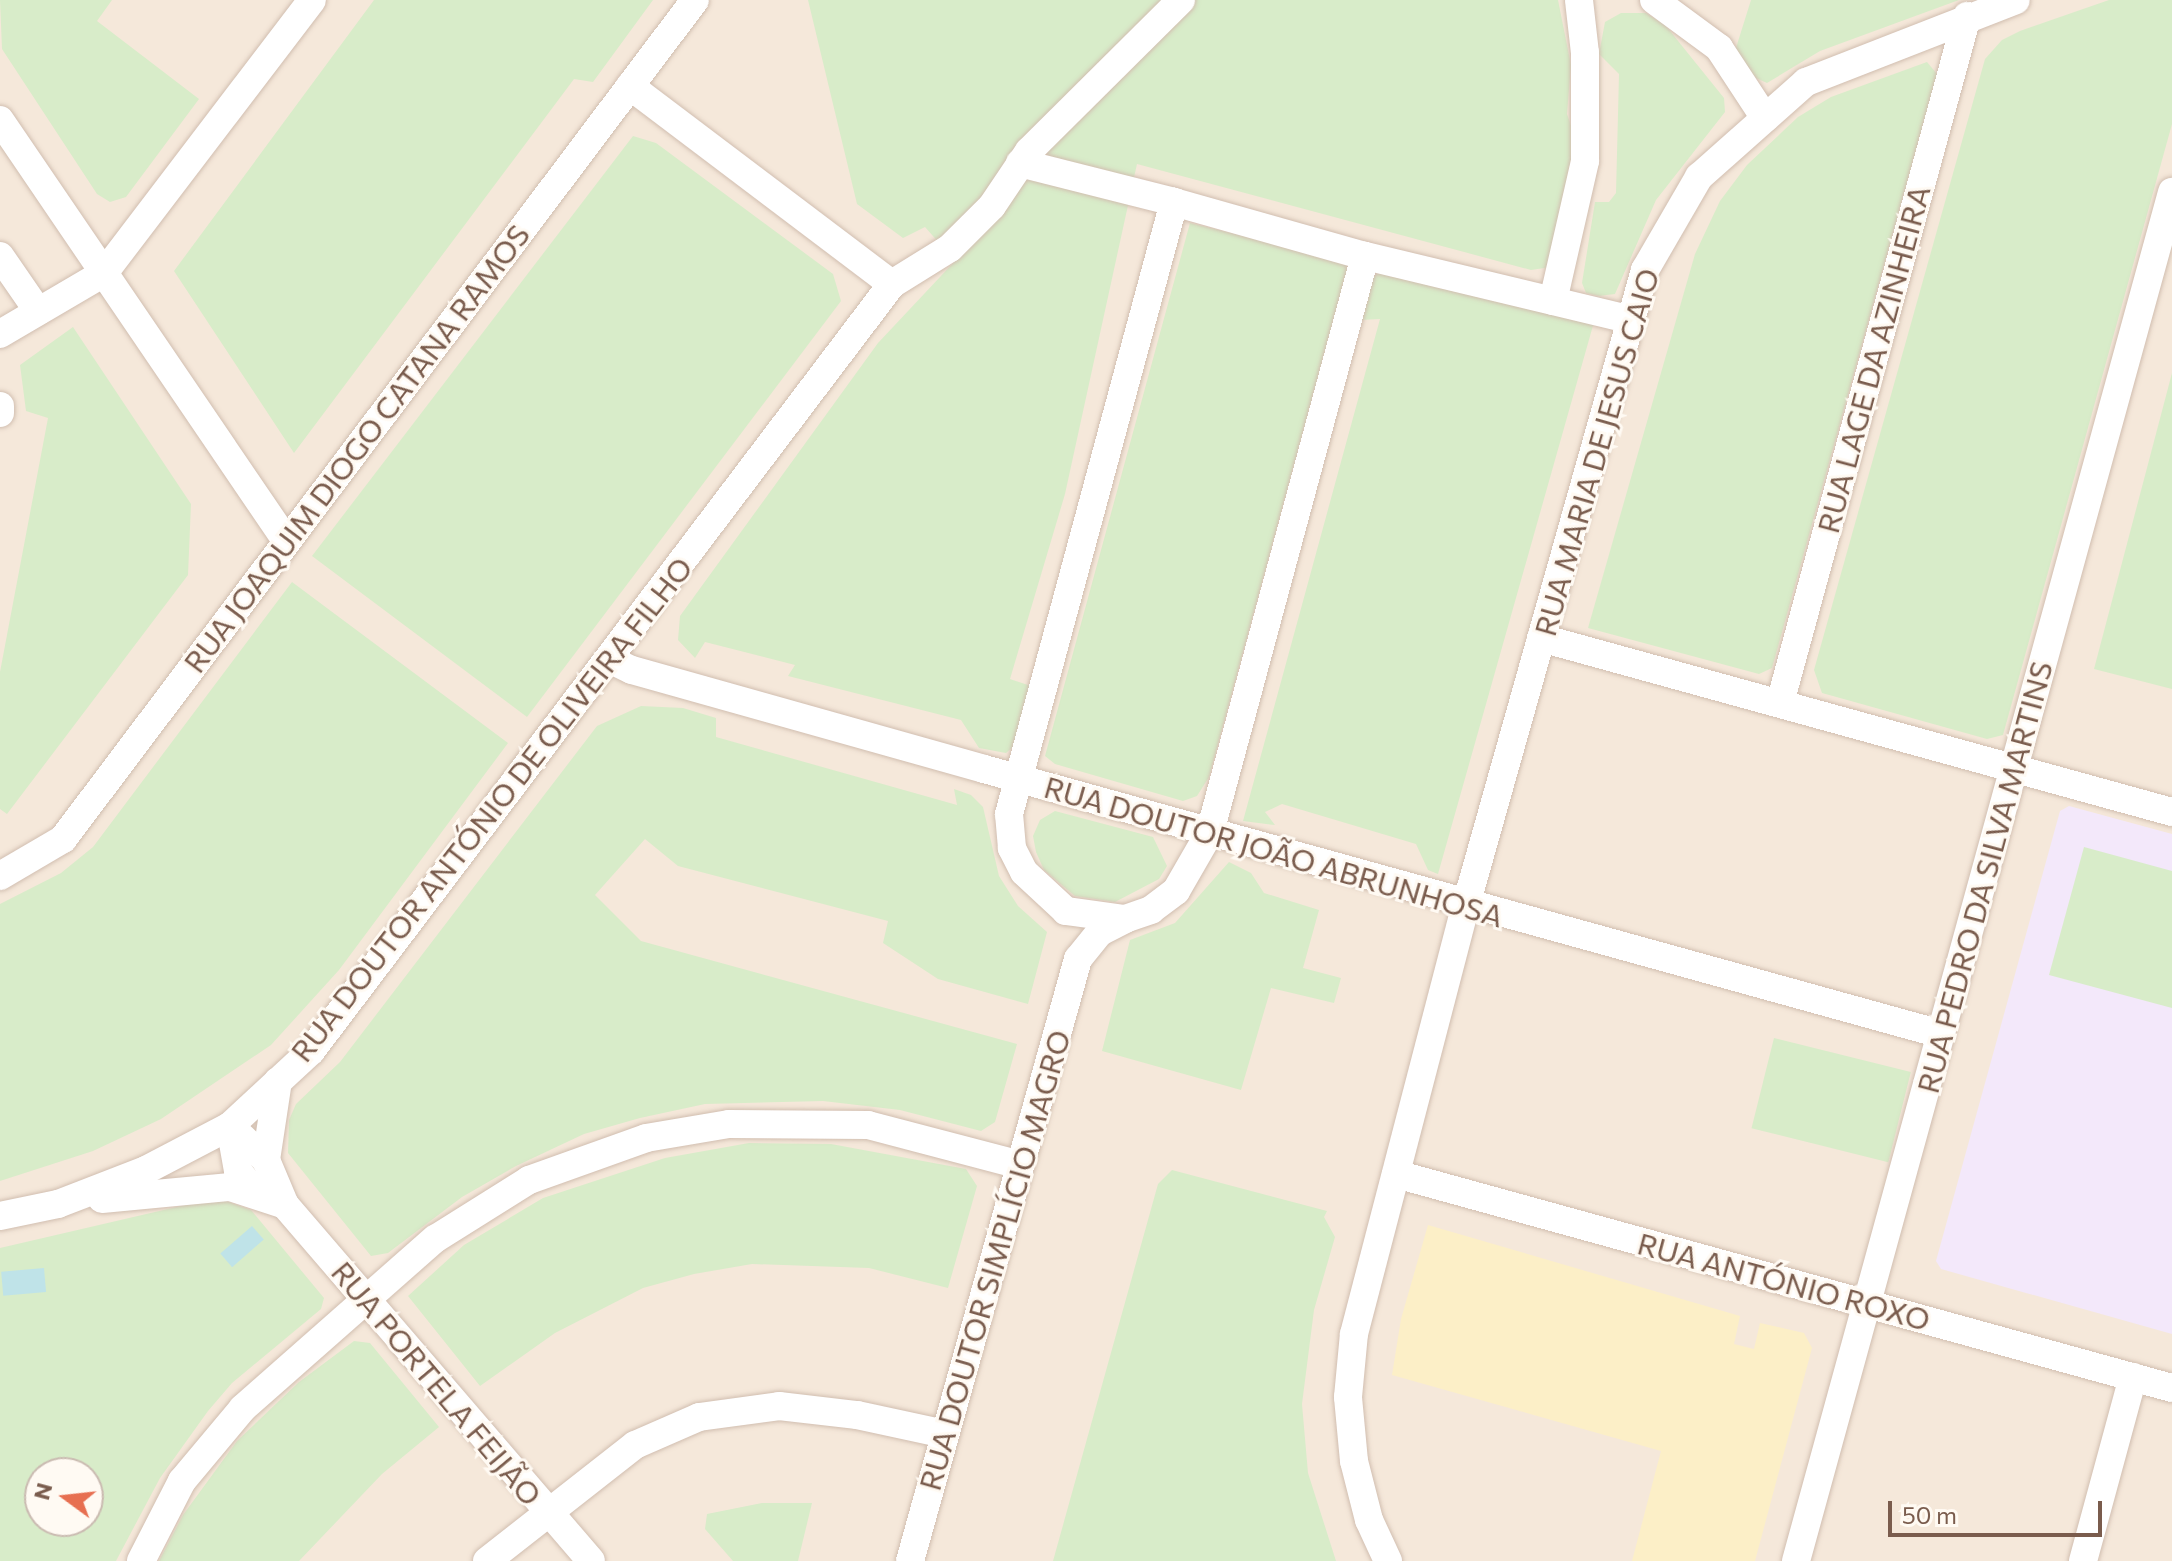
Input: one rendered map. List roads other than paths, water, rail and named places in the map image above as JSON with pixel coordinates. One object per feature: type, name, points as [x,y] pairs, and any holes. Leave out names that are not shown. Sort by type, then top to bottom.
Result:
[{"type":"street","points":[[0,334],[104,273],[312,0]]},
{"type":"street","name":"RUA JOAQUIM DIOGO CATANA RAMOS","points":[[0,876],[63,839],[285,539],[695,0]]},
{"type":"street","points":[[630,86],[892,284],[950,248],[992,206],[1020,163],[1181,0]]},
{"type":"street","points":[[1553,301],[1585,161],[1585,53],[1579,0]]},
{"type":"street","points":[[1654,0],[1719,48],[1765,118]]},
{"type":"street","name":"RUA MARIA DE JESUS CAIO","points":[[1388,1561],[1369,1520],[1354,1461],[1348,1397],[1354,1334],[1466,905],[1645,270],[1699,177],[1806,82],[1967,16],[2016,0]]},
{"type":"street","name":"RUA LAGE DA AZINHEIRA","points":[[1780,703],[1967,16]]},
{"type":"street","points":[[0,120],[285,539]]},
{"type":"street","points":[[1020,163],[1174,202],[1365,256],[1631,320]]},
{"type":"street","name":"RUA PEDRO DA SILVA MARTINS","points":[[1796,1561],[2172,192]]},
{"type":"street","points":[[1125,919],[1090,917],[1056,902],[1024,872],[1012,848],[1009,814],[1174,202]]},
{"type":"street","points":[[0,256],[38,311]]},
{"type":"street","points":[[1056,902],[1078,959],[1100,932],[1151,910],[1176,891],[1210,832],[1365,256]]},
{"type":"street","name":"RUA DOUTOR ANTÓNIO DE OLIVEIRA FILHO","points":[[0,1216],[58,1204],[146,1170],[230,1126],[319,1040],[892,284]]},
{"type":"street","points":[[0,406],[0,413]]},
{"type":"street","points":[[1541,638],[2172,812]]},
{"type":"street","name":"RUA DOUTOR JOÃO ABRUNHOSA","points":[[609,659],[632,670],[1018,779],[1941,1034]]},
{"type":"street","name":"RUA DOUTOR SIMPLÍCIO MAGRO","points":[[910,1561],[1078,959]]},
{"type":"street","points":[[266,1160],[278,1081]]},
{"type":"street","points":[[141,1561],[182,1481],[243,1408],[369,1301],[435,1239],[529,1180],[646,1138],[729,1124],[868,1125],[1020,1165]]},
{"type":"street","points":[[230,1126],[238,1171],[256,1193]]},
{"type":"street","name":"RUA PORTELA FEIJÃO","points":[[230,1126],[266,1160],[285,1205],[546,1513],[591,1561]]},
{"type":"street","name":"RUA ANTÓNIO ROXO","points":[[1396,1174],[2172,1388]]},
{"type":"street","name":"RUA PORTELA FEIJÃO","points":[[58,1204],[180,1189],[230,1187],[285,1205]]},
{"type":"street","points":[[2083,1561],[2133,1377]]},
{"type":"street","points":[[487,1561],[635,1445],[699,1417],[779,1406],[857,1415],[945,1434]]},
{"type":"water","points":[[252,1226],[264,1240],[232,1267],[220,1254]]},
{"type":"water","points":[[44,1268],[46,1292],[3,1296],[1,1272]]}]
